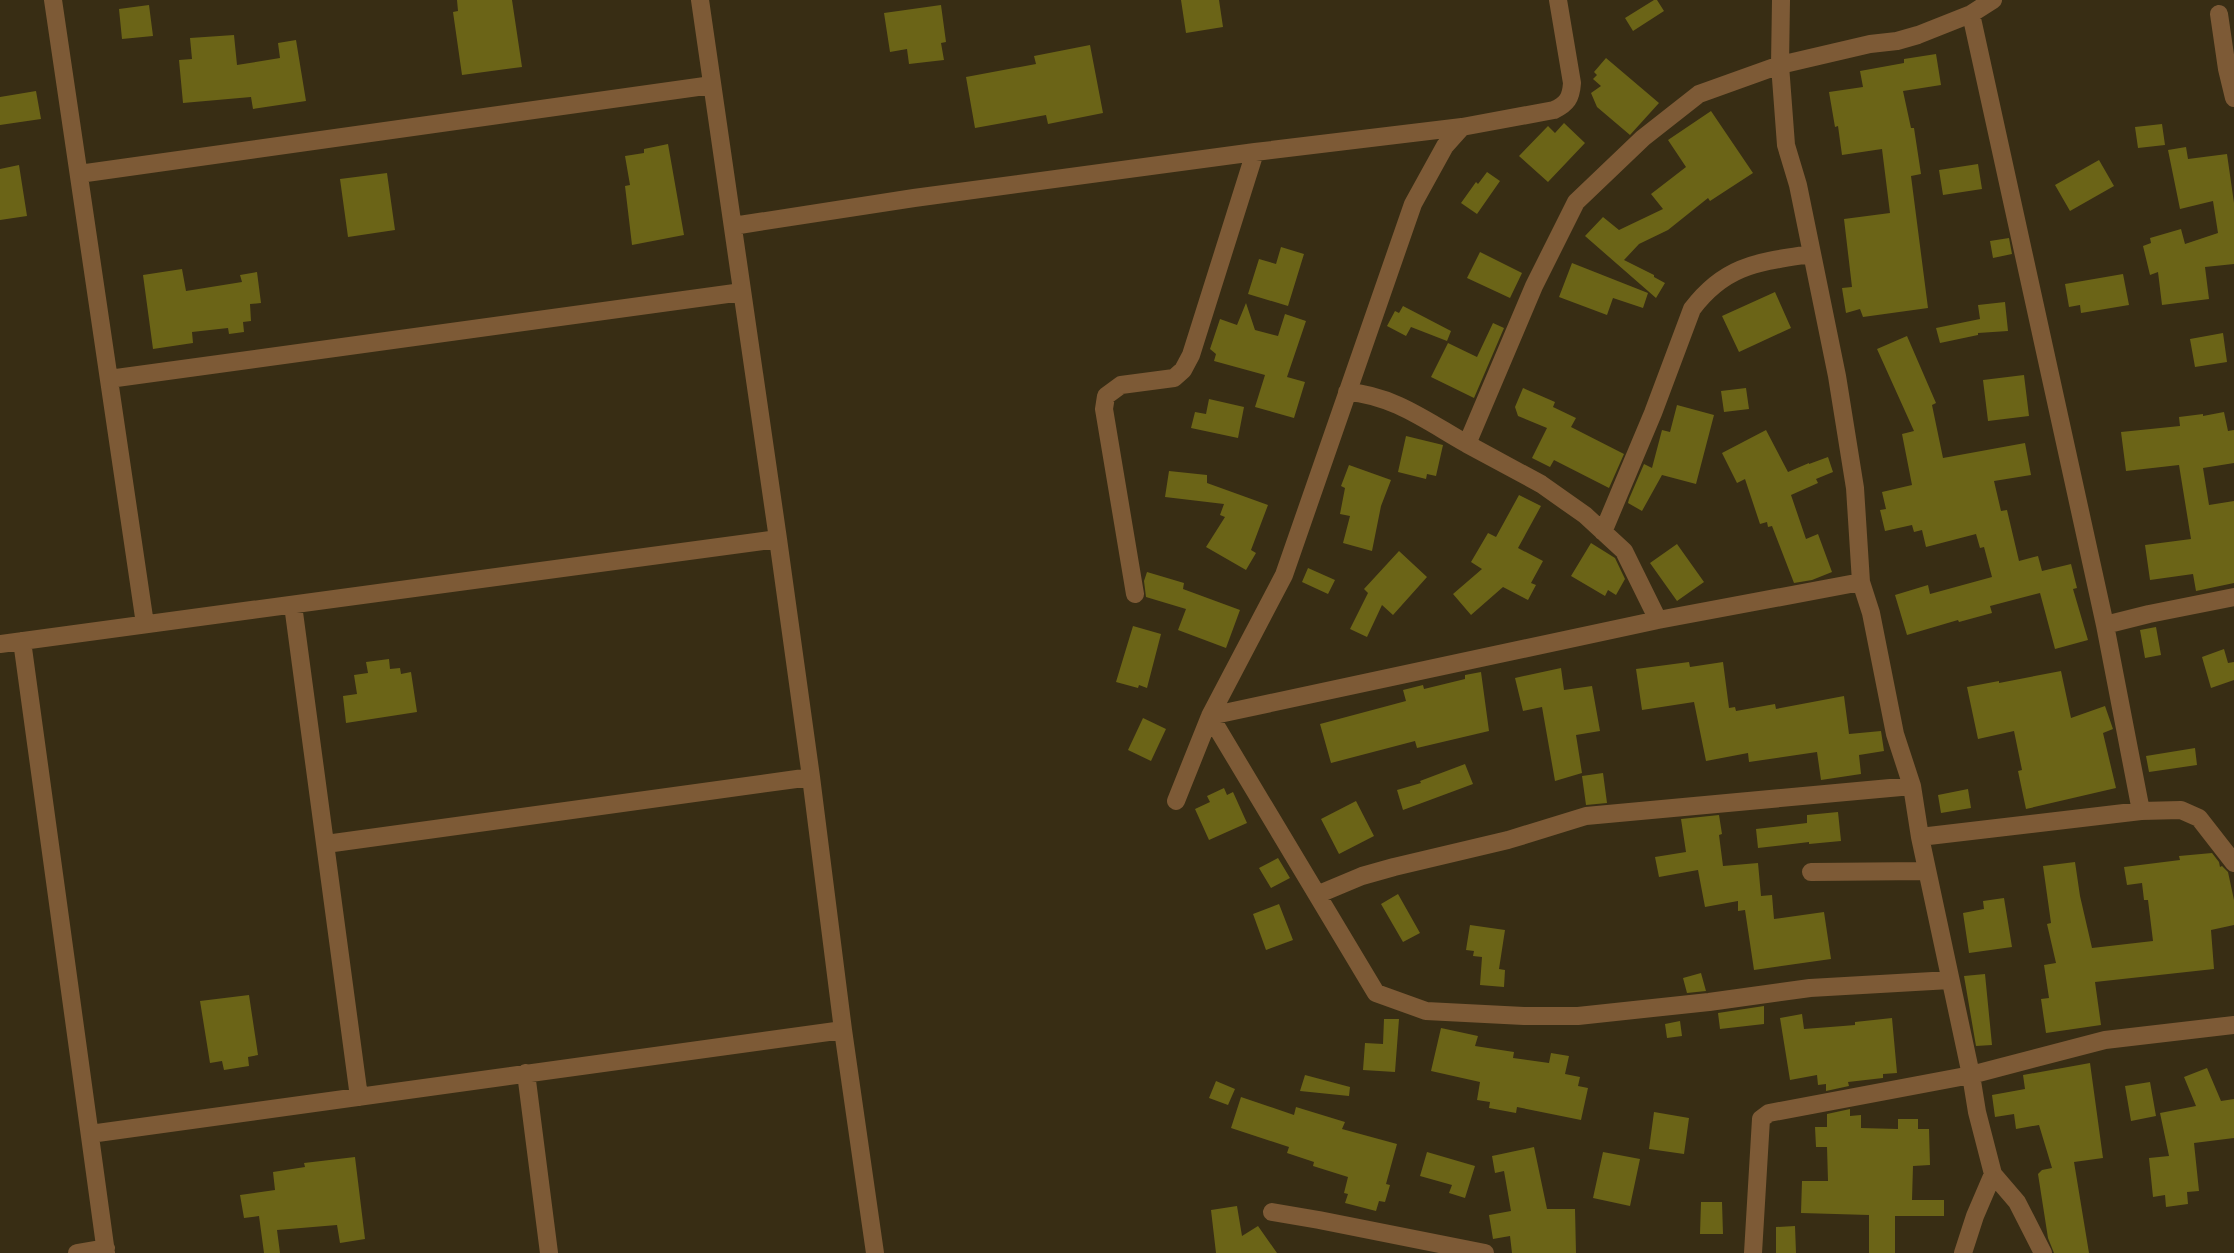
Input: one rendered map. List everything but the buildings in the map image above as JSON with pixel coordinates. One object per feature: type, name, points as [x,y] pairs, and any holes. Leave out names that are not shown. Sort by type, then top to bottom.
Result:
[{"type":"street","points":[[53,0],[145,624]]},
{"type":"street","points":[[700,0],[778,539],[875,1253]]},
{"type":"street","points":[[733,226],[914,198],[1462,127],[1554,110],[1566,105],[1572,94],[1558,0]]},
{"type":"street","points":[[1781,0],[1780,65],[1787,145],[1798,185],[1837,376],[1855,488],[1861,582],[1871,613],[1895,734],[1912,786],[1920,837],[1977,1112],[1993,1174],[2017,1202],[2043,1253]]},
{"type":"street","points":[[1466,444],[1534,286],[1576,202],[1643,138],[1699,94],[1780,65],[1870,44],[1898,41],[1927,32],[1993,0]]},
{"type":"street","points":[[1970,13],[2105,625],[2141,811]]},
{"type":"street","points":[[2219,14],[2234,98]]},
{"type":"street","points":[[79,174],[712,85]]},
{"type":"street","points":[[1176,801],[1210,716],[1284,575],[1413,204],[1445,146],[1462,127]]},
{"type":"street","points":[[1135,594],[1104,409],[1106,397],[1121,385],[1174,378],[1183,370],[1191,355],[1255,152]]},
{"type":"street","points":[[1603,532],[1653,413],[1692,309],[1701,297],[1736,270],[1757,262],[1811,254]]},
{"type":"street","points":[[110,379],[742,292]]},
{"type":"street","points":[[1347,392],[1364,393],[1394,402],[1541,484],[1585,515],[1624,551],[1658,620]]},
{"type":"street","points":[[0,644],[778,539]]},
{"type":"street","points":[[1210,716],[1658,620],[1861,582]]},
{"type":"street","points":[[2105,625],[2234,597]]},
{"type":"street","points":[[293,605],[359,1097]]},
{"type":"street","points":[[22,641],[106,1251],[77,1253]]},
{"type":"street","points":[[1210,716],[1376,993],[1426,1011],[1578,1016],[1810,988],[1950,981]]},
{"type":"street","points":[[326,844],[811,778]]},
{"type":"street","points":[[1318,894],[1362,876],[1508,840],[1586,816],[1912,786]]},
{"type":"street","points":[[1920,837],[2141,811],[2181,810],[2199,818],[2234,863]]},
{"type":"street","points":[[1811,872],[1927,871]]},
{"type":"street","points":[[1753,1253],[1761,1119],[1769,1113],[1971,1075],[2105,1040],[2234,1025]]},
{"type":"street","points":[[90,1134],[843,1030]]},
{"type":"street","points":[[526,1073],[549,1253]]},
{"type":"street","points":[[1963,1253],[1993,1174]]},
{"type":"street","points":[[1272,1212],[1485,1253]]}]
